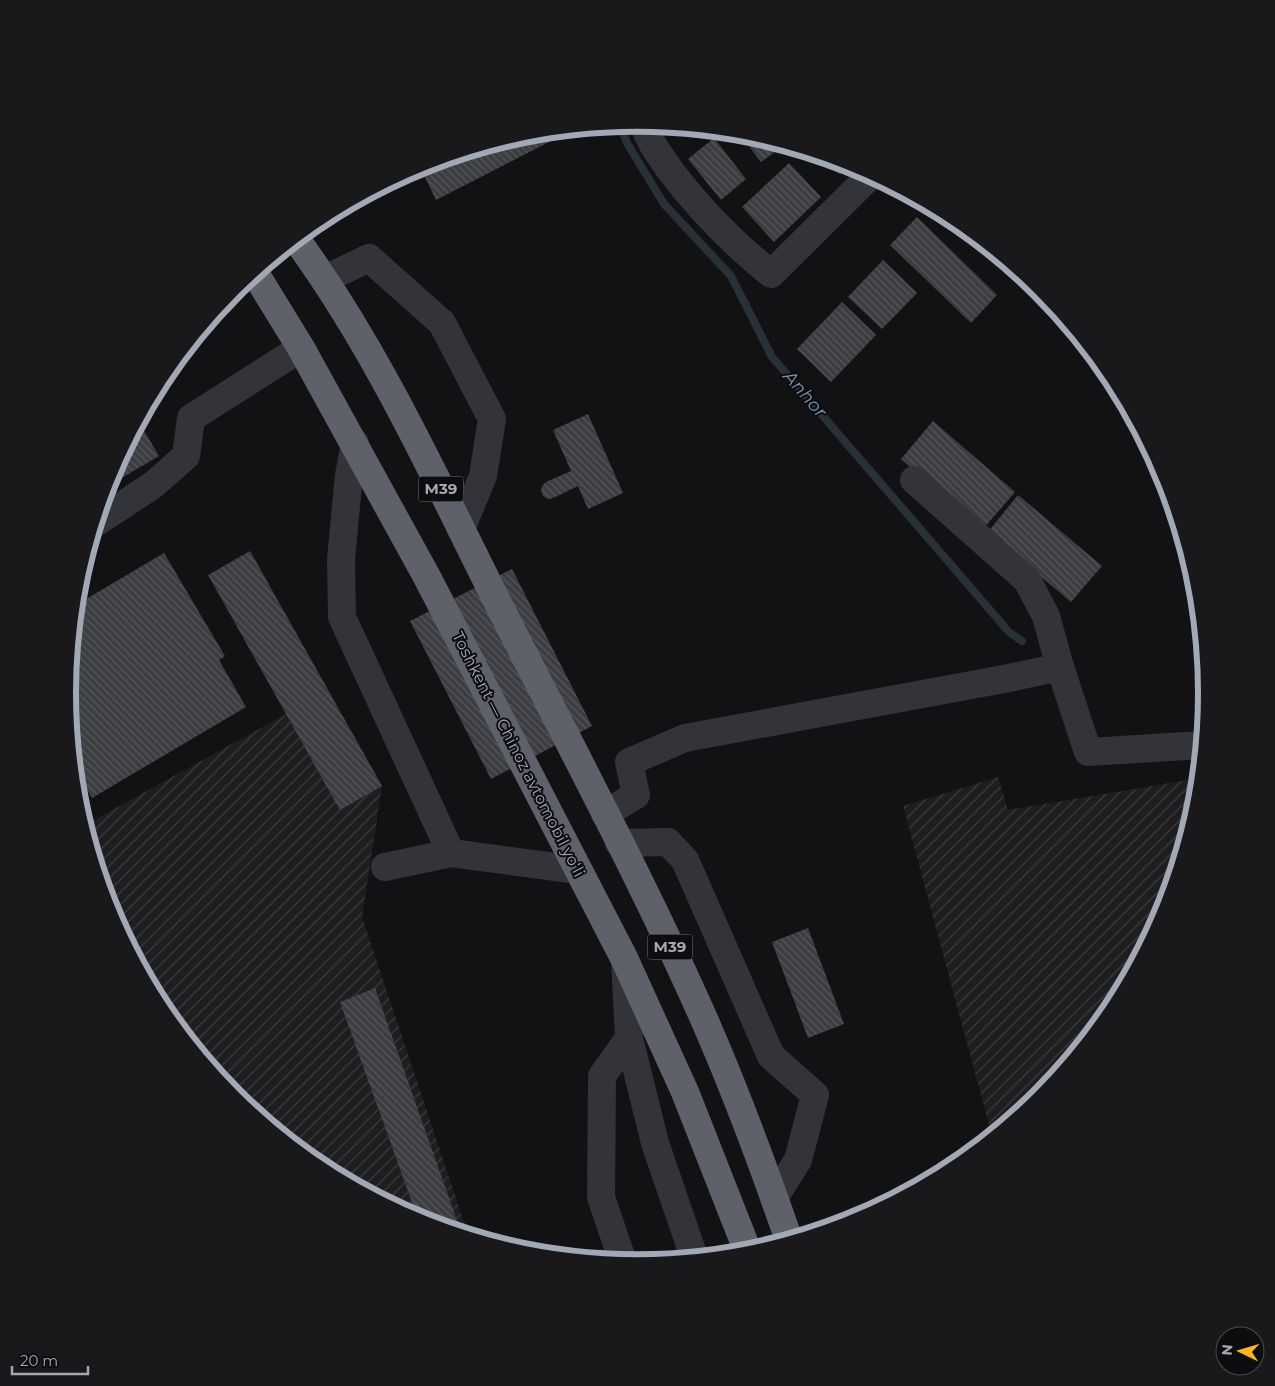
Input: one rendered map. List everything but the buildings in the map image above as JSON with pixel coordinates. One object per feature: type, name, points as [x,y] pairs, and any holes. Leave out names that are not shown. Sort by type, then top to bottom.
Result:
[{"type":"highway","name":"M39","points":[[311,237],[325,279],[391,391],[605,814],[700,1010],[787,1234]]},
{"type":"highway","points":[[300,245],[325,279]]},
{"type":"highway","name":"Toshkent — Chinoz avtomobil yoʻli","points":[[259,279],[301,348],[355,443],[427,577],[624,958],[685,1092],[745,1243]]},
{"type":"street","points":[[646,132],[648,140],[689,195],[742,250],[771,274],[865,180]]},
{"type":"street","points":[[325,279],[369,258],[442,323],[492,419],[483,476],[461,529]]},
{"type":"street","points":[[105,517],[153,486],[186,456],[191,418],[301,348]]},
{"type":"street","points":[[355,443],[349,475],[341,559],[342,617],[451,853]]},
{"type":"street","points":[[914,480],[1027,580],[1046,616],[1060,667],[1088,752],[1196,745]]},
{"type":"street","points":[[605,814],[636,795],[629,762],[685,738],[1060,667]]},
{"type":"street","points":[[619,843],[668,842],[685,860],[770,1056],[815,1095],[798,1160],[774,1198]]},
{"type":"street","points":[[385,867],[451,853],[578,870]]},
{"type":"street","name":"M39","points":[[624,958],[629,1038],[655,1143],[692,1251]]},
{"type":"street","points":[[621,1254],[602,1197],[602,1076],[629,1038]]},
{"type":"shaded area","points":[[328,691],[382,786],[362,917],[466,1227],[423,1212],[389,1196],[326,1160],[267,1115],[216,1063],[192,1035],[151,974],[119,908],[106,873],[91,822]]},
{"type":"shaded area","points":[[998,777],[1008,810],[1192,779],[1180,838],[1169,873],[1156,908],[1124,974],[1083,1035],[1059,1063],[1008,1115],[990,1129],[903,806]]},
{"type":"waterway","name":"Anhor","points":[[623,132],[627,143],[664,204],[731,276],[772,357],[1009,632],[1022,641]]}]
